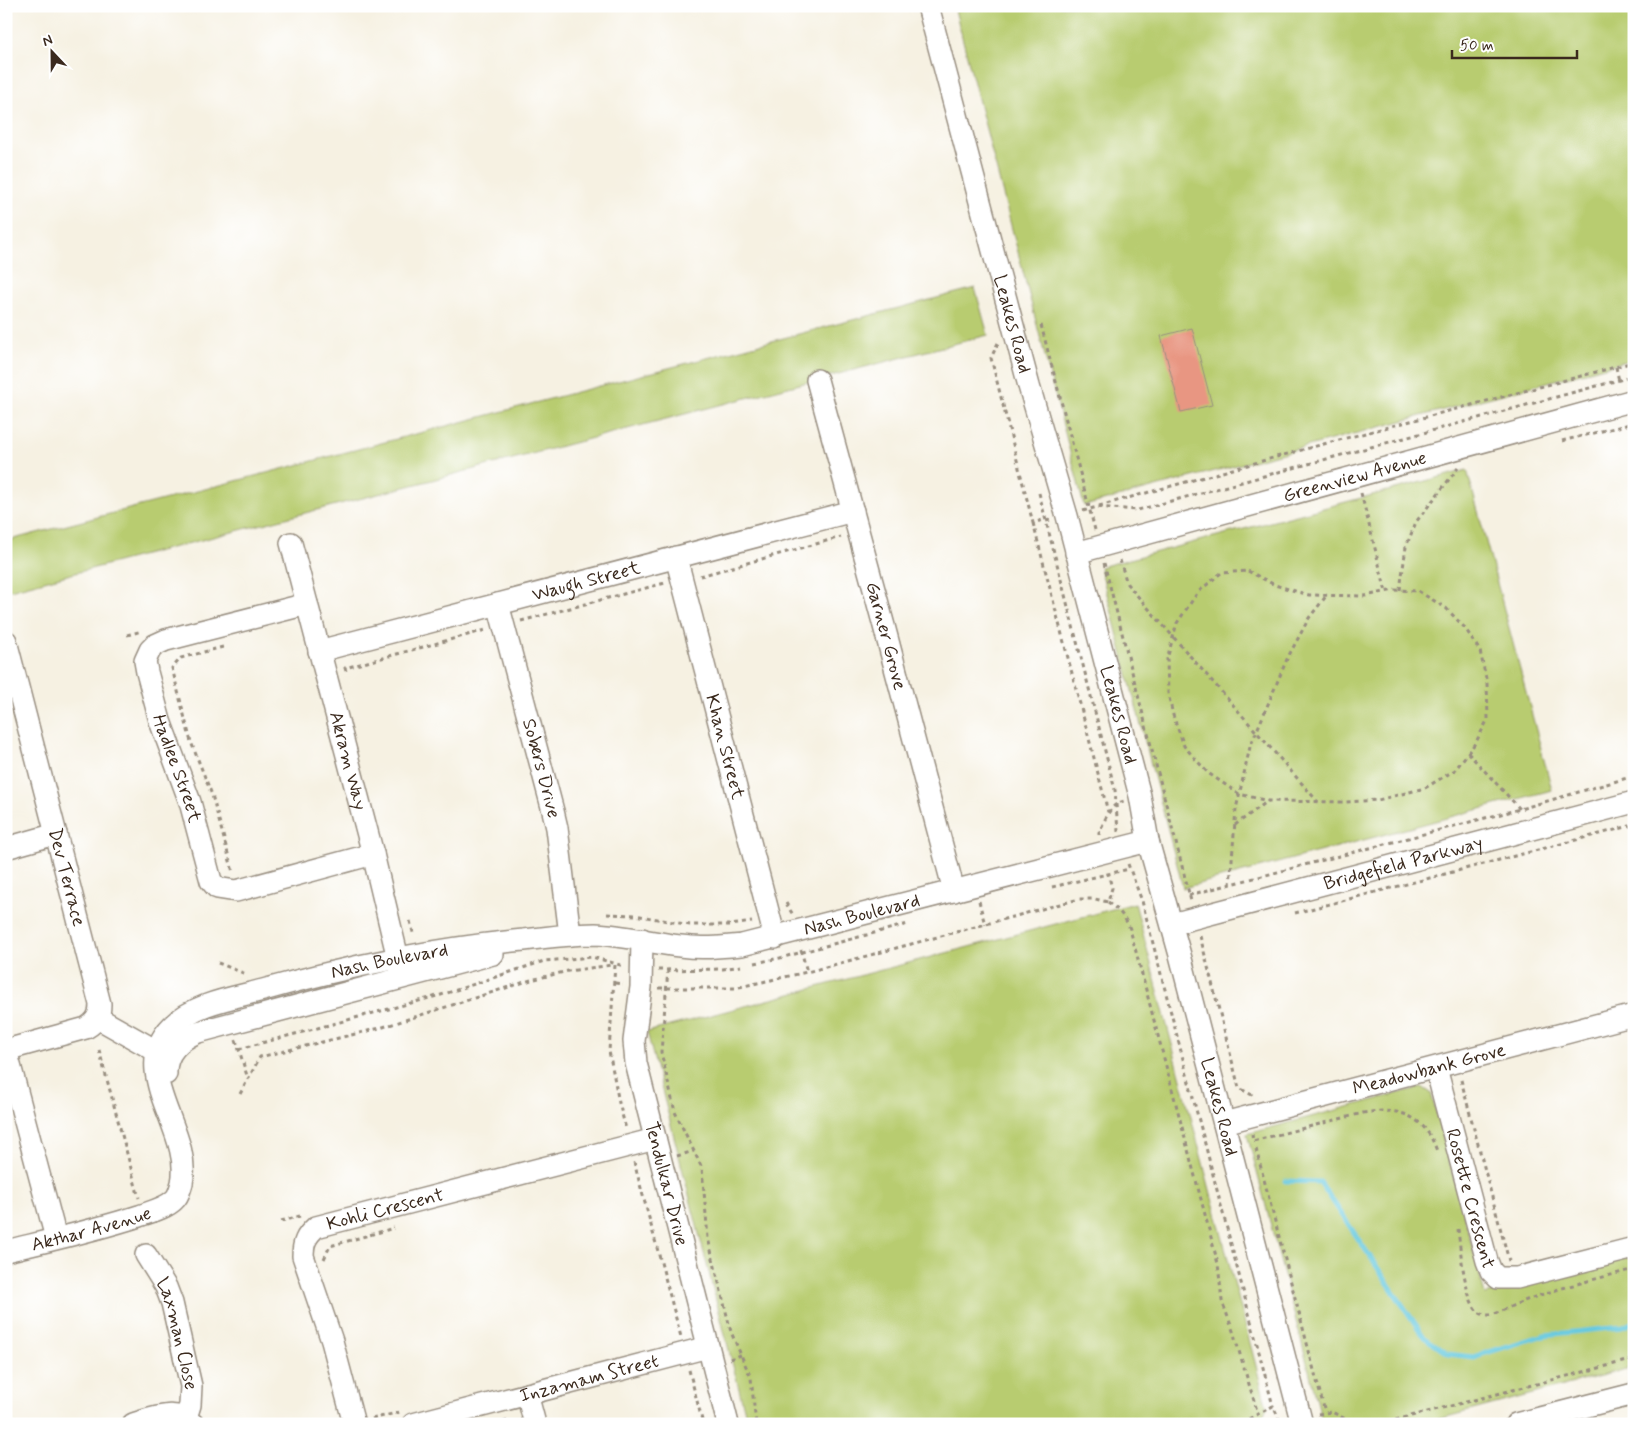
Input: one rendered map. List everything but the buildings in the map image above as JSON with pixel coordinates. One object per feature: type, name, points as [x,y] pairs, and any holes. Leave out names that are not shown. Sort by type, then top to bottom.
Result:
[{"type":"street","name":"Leakes Road","points":[[928,6],[1029,386],[1067,516],[1140,796],[1148,841],[1172,924],[1302,1424]]},
{"type":"street","name":"Garner Grove","points":[[817,380],[954,891]]},
{"type":"street","name":"Greenview Avenue","points":[[1076,553],[1634,400]]},
{"type":"street","name":"Waugh Street","points":[[319,651],[853,511]]},
{"type":"street","name":"Akram Way","points":[[291,543],[373,854],[402,979]]},
{"type":"street","name":"Khan Street","points":[[676,557],[773,928]]},
{"type":"street","name":"Hadlee Street","points":[[308,604],[166,640],[155,645],[150,650],[146,661],[146,672],[160,721],[190,802],[211,881],[217,888],[236,891],[373,854]]},
{"type":"street","name":"Sobers Drive","points":[[498,604],[553,811],[570,935]]},
{"type":"street","name":"Dev Terrace","points":[[6,641],[98,996],[100,1011],[98,1018]]},
{"type":"street","name":"Bridgefield Parkway","points":[[1172,924],[1198,927],[1634,802]]},
{"type":"street","points":[[6,848],[56,834]]},
{"type":"street","name":"Nash Boulevard","points":[[570,935],[218,1026],[184,1038],[162,1054],[161,1039],[180,1019],[212,1004],[307,978],[396,948],[485,943],[570,935],[596,934],[642,939],[684,947],[716,948],[742,945],[773,928],[794,922],[954,891],[1108,844],[1148,841]]},
{"type":"street","name":"Tendulkar Drive","points":[[642,939],[641,986],[634,1041],[636,1063],[728,1424]]},
{"type":"street","name":"Meadowbank Grove","points":[[1224,1123],[1634,1015]]},
{"type":"street","points":[[56,1238],[6,1050],[77,1031],[93,1024],[98,1018],[162,1054]]},
{"type":"street","name":"Akthar Avenue","points":[[6,1251],[130,1219],[174,1201],[180,1192],[184,1164],[155,1074],[154,1062],[162,1054]]},
{"type":"street","name":"Rosette Crescent","points":[[1436,1068],[1487,1260],[1498,1278],[1514,1278],[1634,1248]]},
{"type":"street","name":"Kohli Crescent","points":[[362,1417],[332,1341],[303,1256],[303,1245],[308,1235],[316,1227],[630,1159],[655,1139]]},
{"type":"street","name":"Laxman Close","points":[[146,1255],[166,1287],[172,1302],[191,1386],[190,1421]]},
{"type":"street","name":"Inzamam Street","points":[[413,1424],[708,1347]]},
{"type":"street","points":[[527,1394],[535,1424]]},
{"type":"street","points":[[1516,1424],[1634,1394]]},
{"type":"street","points":[[133,1424],[177,1414],[190,1421]]},
{"type":"path","points":[[1041,325],[1100,546],[1253,1142],[1363,1113],[1382,1110],[1405,1114],[1418,1122],[1427,1131],[1438,1154]]},
{"type":"path","points":[[1000,338],[991,358],[1108,812]]},
{"type":"path","points":[[1108,844],[1118,835],[1117,802],[1046,521],[1301,450],[1634,362]]},
{"type":"path","points":[[1097,507],[1138,510],[1634,376]]},
{"type":"path","points":[[1400,590],[1406,547],[1416,522],[1458,468]]},
{"type":"path","points":[[1361,492],[1386,592]]},
{"type":"path","points":[[1033,523],[1046,519]]},
{"type":"path","points":[[703,585],[700,575],[844,536]]},
{"type":"path","points":[[1120,560],[1128,584],[1318,802]]},
{"type":"path","points":[[1248,571],[1275,585],[1309,595],[1365,596],[1386,592],[1400,590],[1418,591],[1446,608],[1465,628],[1480,651],[1488,683],[1488,719],[1476,742],[1455,770],[1425,788],[1378,800],[1346,802],[1268,801],[1240,794],[1208,773],[1184,746],[1168,693],[1167,658],[1177,623],[1198,592],[1221,572],[1248,571]]},
{"type":"path","points":[[347,677],[345,668],[665,583]]},
{"type":"path","points":[[1230,885],[1234,825],[1250,746],[1287,659],[1310,618],[1327,595]]},
{"type":"path","points":[[229,645],[181,658],[172,668],[191,742],[212,795],[234,877]]},
{"type":"path","points":[[1468,753],[1520,809]]},
{"type":"path","points":[[1189,895],[1520,809],[1634,776]]},
{"type":"path","points":[[1163,790],[1117,802],[1108,812],[1106,819],[1108,844],[1142,901],[1273,1406]]},
{"type":"path","points":[[1234,825],[1268,801]]},
{"type":"path","points":[[1292,914],[1634,825]]},
{"type":"path","points":[[1089,835],[1108,844]]},
{"type":"path","points":[[1108,902],[1112,888]]},
{"type":"path","points":[[784,894],[794,922],[807,972]]},
{"type":"path","points":[[614,983],[667,988],[735,988],[807,972],[1079,899],[1095,898],[1108,902],[1119,910],[1126,919],[1130,929],[1218,1264],[1222,1301],[1258,1414]]},
{"type":"path","points":[[601,914],[635,915],[690,925],[773,928],[794,922]]},
{"type":"path","points":[[409,916],[414,936]]},
{"type":"path","points":[[1198,927],[1208,935]]},
{"type":"path","points":[[396,948],[414,936],[424,935]]},
{"type":"path","points":[[248,1079],[239,1049],[441,995],[544,961],[592,957],[615,965]]},
{"type":"path","points":[[218,963],[254,978]]},
{"type":"path","points":[[615,965],[609,1051],[618,1103],[630,1159],[685,1353],[703,1424]]},
{"type":"path","points":[[240,1094],[260,1057],[380,1028],[531,980],[568,971],[615,965]]},
{"type":"path","points":[[668,970],[661,1052],[675,1112],[702,1168],[708,1238],[731,1332],[751,1378],[756,1424]]},
{"type":"path","points":[[99,1050],[139,1201]]},
{"type":"path","points":[[1460,1080],[1514,1278]]},
{"type":"path","points":[[1239,1088],[1258,1098]]},
{"type":"path","points":[[1256,1149],[1325,1412]]},
{"type":"path","points":[[1457,1227],[1468,1293],[1471,1304],[1480,1313],[1491,1315],[1539,1295],[1634,1270]]},
{"type":"path","points":[[323,1261],[330,1246],[395,1228]]},
{"type":"path","points":[[1380,1424],[1634,1359]]},
{"type":"path","points":[[362,1417],[373,1424]]},
{"type":"path","points":[[1627,1424],[1634,1422]]},
{"type":"green space","points":[[954,6],[1634,6],[1634,359],[1084,506]]},
{"type":"green space","points":[[975,288],[988,335],[6,591],[6,541]]},
{"type":"green space","points":[[1467,470],[1552,790],[1183,888],[1100,567]]},
{"type":"green space","points":[[1135,903],[1267,1408],[1258,1424],[748,1424],[647,1032]]},
{"type":"green space","points":[[1422,1087],[1431,1093],[1485,1295],[1634,1256],[1634,1367],[1420,1424],[1323,1424],[1247,1134]]},
{"type":"waterway","points":[[1285,1181],[1320,1182],[1424,1337],[1448,1354],[1473,1357],[1544,1335],[1622,1327],[1634,1322]]}]
